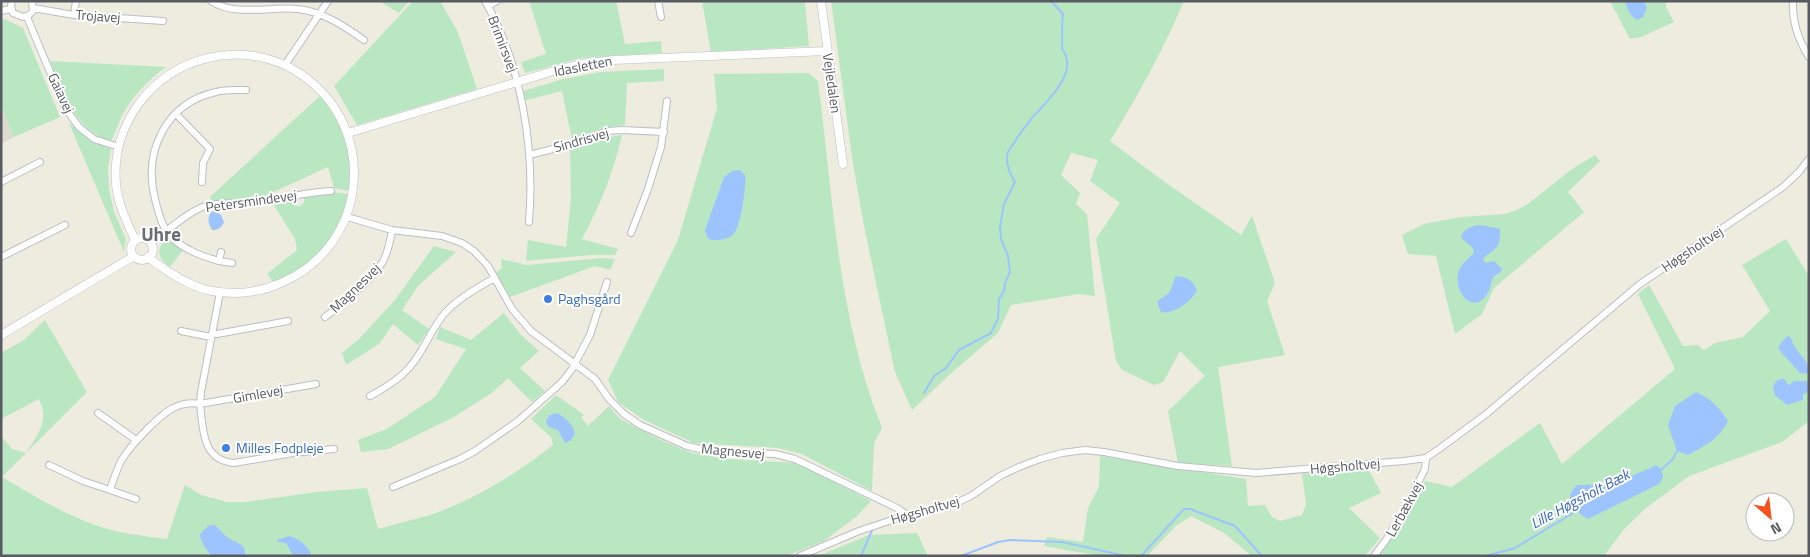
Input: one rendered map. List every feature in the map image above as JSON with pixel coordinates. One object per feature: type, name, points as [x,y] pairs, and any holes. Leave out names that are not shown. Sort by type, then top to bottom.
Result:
[{"type":"street","points":[[12,1],[11,9],[19,17],[27,17],[31,13],[33,5]]},
{"type":"street","points":[[74,15],[76,1]]},
{"type":"street","points":[[211,1],[224,8],[235,10],[278,8],[319,14],[342,25],[364,40]]},
{"type":"street","points":[[285,65],[328,1]]},
{"type":"street","name":"Brimirsvej","points":[[497,1],[487,4],[499,30],[516,82]]},
{"type":"street","points":[[658,1],[661,17]]},
{"type":"street","name":"Vejledalen","points":[[820,1],[843,164]]},
{"type":"street","points":[[1793,1],[1792,12],[1796,31],[1809,57]]},
{"type":"street","name":"Trojavej","points":[[33,5],[74,15],[163,21]]},
{"type":"street","points":[[1,11],[11,9]]},
{"type":"street","name":"Gaiavej","points":[[27,17],[65,108],[78,127],[94,139],[119,148]]},
{"type":"street","name":"Idasletten","points":[[348,133],[560,69],[588,63],[613,60],[827,51]]},
{"type":"street","points":[[135,240],[145,238],[151,243],[153,251],[148,257],[141,259],[134,256],[131,249],[135,240],[119,202],[116,175],[119,148],[131,114],[153,87],[186,65],[216,56],[234,54],[251,55],[285,65],[302,74],[321,91],[336,111],[348,133],[353,153],[353,192],[346,217],[338,234],[328,248],[303,272],[260,291],[247,293],[220,292],[206,290],[174,276],[148,257]]},
{"type":"street","points":[[516,82],[526,122],[531,187],[529,222]]},
{"type":"street","points":[[232,263],[200,256],[183,247],[167,232],[156,205],[150,175],[155,146],[162,131],[176,114],[193,101],[207,94],[226,90],[246,90]]},
{"type":"street","points":[[632,234],[648,189],[664,132],[667,101]]},
{"type":"street","points":[[176,114],[210,149],[203,164],[202,182]]},
{"type":"street","name":"Sindrisvej","points":[[529,155],[581,142],[607,131],[664,132]]},
{"type":"street","name":"Høgsholtvej","points":[[800,556],[859,531],[907,515],[956,503],[971,496],[1000,476],[1019,467],[1040,458],[1062,453],[1085,450],[1178,466],[1256,473],[1426,458],[1485,415],[1640,284],[1783,187],[1809,159]]},
{"type":"street","points":[[1,182],[40,162]]},
{"type":"street","name":"Petersmindevej","points":[[151,243],[196,209],[206,205],[277,200],[313,192],[332,191]]},
{"type":"street","name":"Magnesvej","points":[[346,217],[392,230],[442,236],[462,243],[481,257],[520,320],[531,331],[595,379],[609,399],[624,414],[648,428],[688,446],[713,452],[775,454],[795,459],[897,508],[907,515]]},
{"type":"street","points":[[1,257],[65,225]]},
{"type":"street","name":"Magnesvej","points":[[324,317],[335,310],[382,263],[392,230]]},
{"type":"street","points":[[219,261],[220,252]]},
{"type":"street","points":[[1,335],[134,256]]},
{"type":"street","points":[[370,396],[413,364],[442,316],[450,308],[495,278]]},
{"type":"street","points":[[393,487],[460,460],[476,451],[518,421],[562,382],[576,363],[590,334],[607,282]]},
{"type":"street","points":[[220,292],[200,404],[208,448],[216,458],[234,463],[293,453],[334,449]]},
{"type":"street","points":[[181,331],[211,335],[288,321]]},
{"type":"street","name":"Gimlevej","points":[[110,490],[122,460],[136,440],[171,409],[188,403],[200,404],[316,384]]},
{"type":"street","points":[[98,413],[136,440]]},
{"type":"street","name":"Lerbækvej","points":[[1374,556],[1401,516],[1425,469],[1426,458]]},
{"type":"street","points":[[49,465],[83,481],[136,499]]},
{"type":"shaded area","points":[[1,106],[14,137],[1,144]]},
{"type":"green space","points":[[379,1],[409,1],[399,13]]},
{"type":"green space","points":[[413,1],[440,1],[457,30],[477,89],[357,125],[334,86]]},
{"type":"green space","points":[[529,1],[616,1],[625,44],[661,41],[662,53],[582,58],[525,73],[521,62],[546,54]]},
{"type":"green space","points":[[702,1],[805,1],[809,46],[711,52]]},
{"type":"green space","points":[[831,1],[1184,1],[1150,72],[1110,141],[1241,235],[1252,216],[1275,283],[1267,301],[1285,355],[1218,367],[1232,466],[1178,463],[1168,411],[1205,376],[1180,351],[1163,382],[1154,385],[1122,370],[1116,361],[1096,239],[1120,203],[1090,181],[1098,160],[1071,153],[1061,175],[1080,193],[1076,204],[1087,214],[1095,296],[1079,294],[1011,305],[998,333],[912,410],[895,372],[865,231],[853,164]]},
{"type":"green space","points":[[1610,1],[1666,1],[1666,7],[1674,22],[1641,37],[1630,39]]},
{"type":"green space","points":[[5,19],[23,28],[60,117],[14,137],[1,106],[1,20]]},
{"type":"green space","points":[[50,61],[166,67],[152,78],[135,96],[125,110],[111,141],[98,136],[79,119],[66,97]]},
{"type":"green space","points":[[664,69],[664,81],[627,83],[625,125],[603,128],[572,140],[562,91],[526,100],[523,91],[563,79],[601,72]]},
{"type":"green space","points":[[808,73],[818,81],[833,213],[846,301],[867,387],[882,428],[874,443],[872,491],[802,454],[778,448],[694,443],[644,420],[618,402],[608,380],[678,240],[717,108],[714,74]]},
{"type":"green space","points":[[321,95],[335,117],[345,140],[350,164],[349,191],[334,188],[328,167],[258,199],[211,201],[210,197]]},
{"type":"green space","points":[[69,123],[88,138],[111,149],[108,168],[109,189],[114,212],[126,239],[124,252]]},
{"type":"green space","points":[[622,135],[605,189],[582,239],[618,249],[615,255],[591,255],[526,261],[528,240],[566,247],[571,198],[570,150],[603,138]]},
{"type":"green space","points":[[1595,155],[1600,161],[1568,192],[1584,212],[1494,288],[1482,314],[1455,334],[1436,256],[1408,254],[1402,235],[1424,224],[1461,217],[1505,214],[1517,210],[1528,204],[1572,169]]},
{"type":"green space","points":[[332,192],[349,194],[340,221],[324,249],[311,262],[274,283],[267,274],[297,250],[295,239],[272,202],[289,199],[298,207],[304,202],[304,196]]},
{"type":"green space","points":[[168,237],[183,250],[170,267],[162,260],[159,253],[161,245]]},
{"type":"green space","points":[[1786,239],[1809,276],[1809,421],[1782,442],[1689,476],[1646,508],[1624,529],[1604,556],[1379,556],[1400,526],[1425,481],[1452,487],[1540,423],[1562,464],[1675,369],[1638,294],[1649,285],[1683,346],[1698,345],[1704,350],[1715,343],[1743,337],[1770,311],[1742,265]]},
{"type":"green space","points":[[434,246],[456,252],[418,286],[402,310],[429,329],[418,345],[393,324],[379,344],[346,365],[342,353],[359,339],[395,300]]},
{"type":"green space","points":[[601,258],[615,259],[610,270],[595,266],[510,297],[495,273],[502,268],[501,259],[527,265]]},
{"type":"green space","points":[[504,313],[521,335],[539,351],[520,368],[545,391],[532,402],[508,378],[493,392],[454,417],[388,449],[361,452],[358,440],[387,429],[435,397],[466,349],[436,339],[440,327],[471,340]]},
{"type":"green space","points":[[45,320],[87,392],[26,453],[41,427],[43,421],[42,407],[39,399],[1,419],[1,353],[24,340]]},
{"type":"green space","points":[[556,395],[584,415],[581,417],[588,426],[609,406],[620,419],[665,442],[692,453],[728,459],[797,463],[871,501],[857,516],[824,541],[786,556],[1,556],[1,436],[12,449],[26,453],[2,477],[36,497],[95,525],[122,532],[167,539],[185,485],[201,495],[227,502],[245,502],[317,492],[367,488],[378,529],[430,515],[462,502],[494,485],[525,466],[553,445],[551,437],[531,419]]},
{"type":"green space","points":[[1100,456],[1246,479],[1248,506],[1265,505],[1272,517],[1280,521],[1302,515],[1306,504],[1302,474],[1367,467],[1381,493],[1349,508],[1380,538],[1365,556],[1252,556],[1224,533],[1191,516],[1176,526],[1147,556],[1100,556],[1044,546],[1047,537],[1083,542],[1088,508],[1099,487]]},
{"type":"green space","points":[[917,533],[928,556],[818,556],[869,535]]},
{"type":"water","points":[[1625,1],[1644,1],[1647,7],[1643,17],[1637,20],[1629,12]]},
{"type":"water","points":[[740,170],[745,175],[745,188],[741,215],[736,230],[729,237],[711,240],[707,237],[705,230],[724,177],[732,171]]},
{"type":"water","points":[[214,211],[221,215],[224,222],[220,228],[212,230],[209,219],[211,212]]},
{"type":"water","points":[[1481,225],[1500,229],[1498,245],[1483,259],[1485,263],[1494,261],[1502,269],[1501,272],[1493,277],[1486,296],[1481,301],[1475,303],[1465,298],[1458,286],[1461,266],[1474,253],[1473,248],[1461,238],[1468,228]]},
{"type":"water","points":[[1176,276],[1190,280],[1197,291],[1191,299],[1177,309],[1161,312],[1157,302],[1169,293]]},
{"type":"water","points":[[1789,336],[1807,363],[1809,374],[1800,373],[1778,347]]},
{"type":"water","points":[[1783,378],[1789,385],[1794,381],[1807,381],[1809,392],[1803,394],[1803,400],[1787,405],[1775,395],[1773,387],[1776,381]]},
{"type":"water","points":[[1696,392],[1714,404],[1728,421],[1716,437],[1688,455],[1677,451],[1668,425],[1675,406]]},
{"type":"water","points":[[557,413],[569,422],[574,430],[575,434],[571,440],[565,443],[558,430],[549,427],[546,422],[550,416]]},
{"type":"water","points":[[1656,465],[1661,469],[1663,477],[1659,484],[1588,519],[1574,508],[1570,500],[1570,495],[1577,485],[1598,484],[1618,480]]},
{"type":"water","points":[[211,525],[215,525],[227,537],[240,544],[244,548],[245,556],[212,556],[203,544],[200,534]]},
{"type":"water","points":[[289,536],[303,543],[312,556],[293,556],[286,543],[278,542],[277,540]]},
{"type":"waterway","name":"Lille Høgsholt Bæk","points":[[924,393],[934,376],[946,368],[959,350],[991,333],[998,319],[999,299],[1004,291],[1010,272],[1008,256],[1001,239],[1000,227],[1004,204],[1015,182],[1008,167],[1007,154],[1032,118],[1053,95],[1067,67],[1062,49],[1063,14],[1051,1]]},
{"type":"waterway","name":"Lille Høgsholt Bæk","points":[[1661,470],[1673,459],[1677,451]]},
{"type":"waterway","name":"Lille Høgsholt Bæk","points":[[1141,556],[1184,509],[1190,509],[1235,526],[1262,556]]},
{"type":"waterway","name":"Lille Høgsholt Bæk","points":[[1486,556],[1515,548],[1578,510]]},
{"type":"waterway","name":"Lille Høgsholt Bæk","points":[[861,556],[872,530]]},
{"type":"waterway","name":"Lille Høgsholt Bæk","points":[[961,556],[998,542],[1011,540],[1062,542],[1126,556]]},
{"type":"place","name":"Paghsgård","points":[[548,299]]},
{"type":"place","name":"Milles Fodpleje","points":[[226,448]]},
{"type":"district","name":"Uhre","points":[[161,234]]}]
